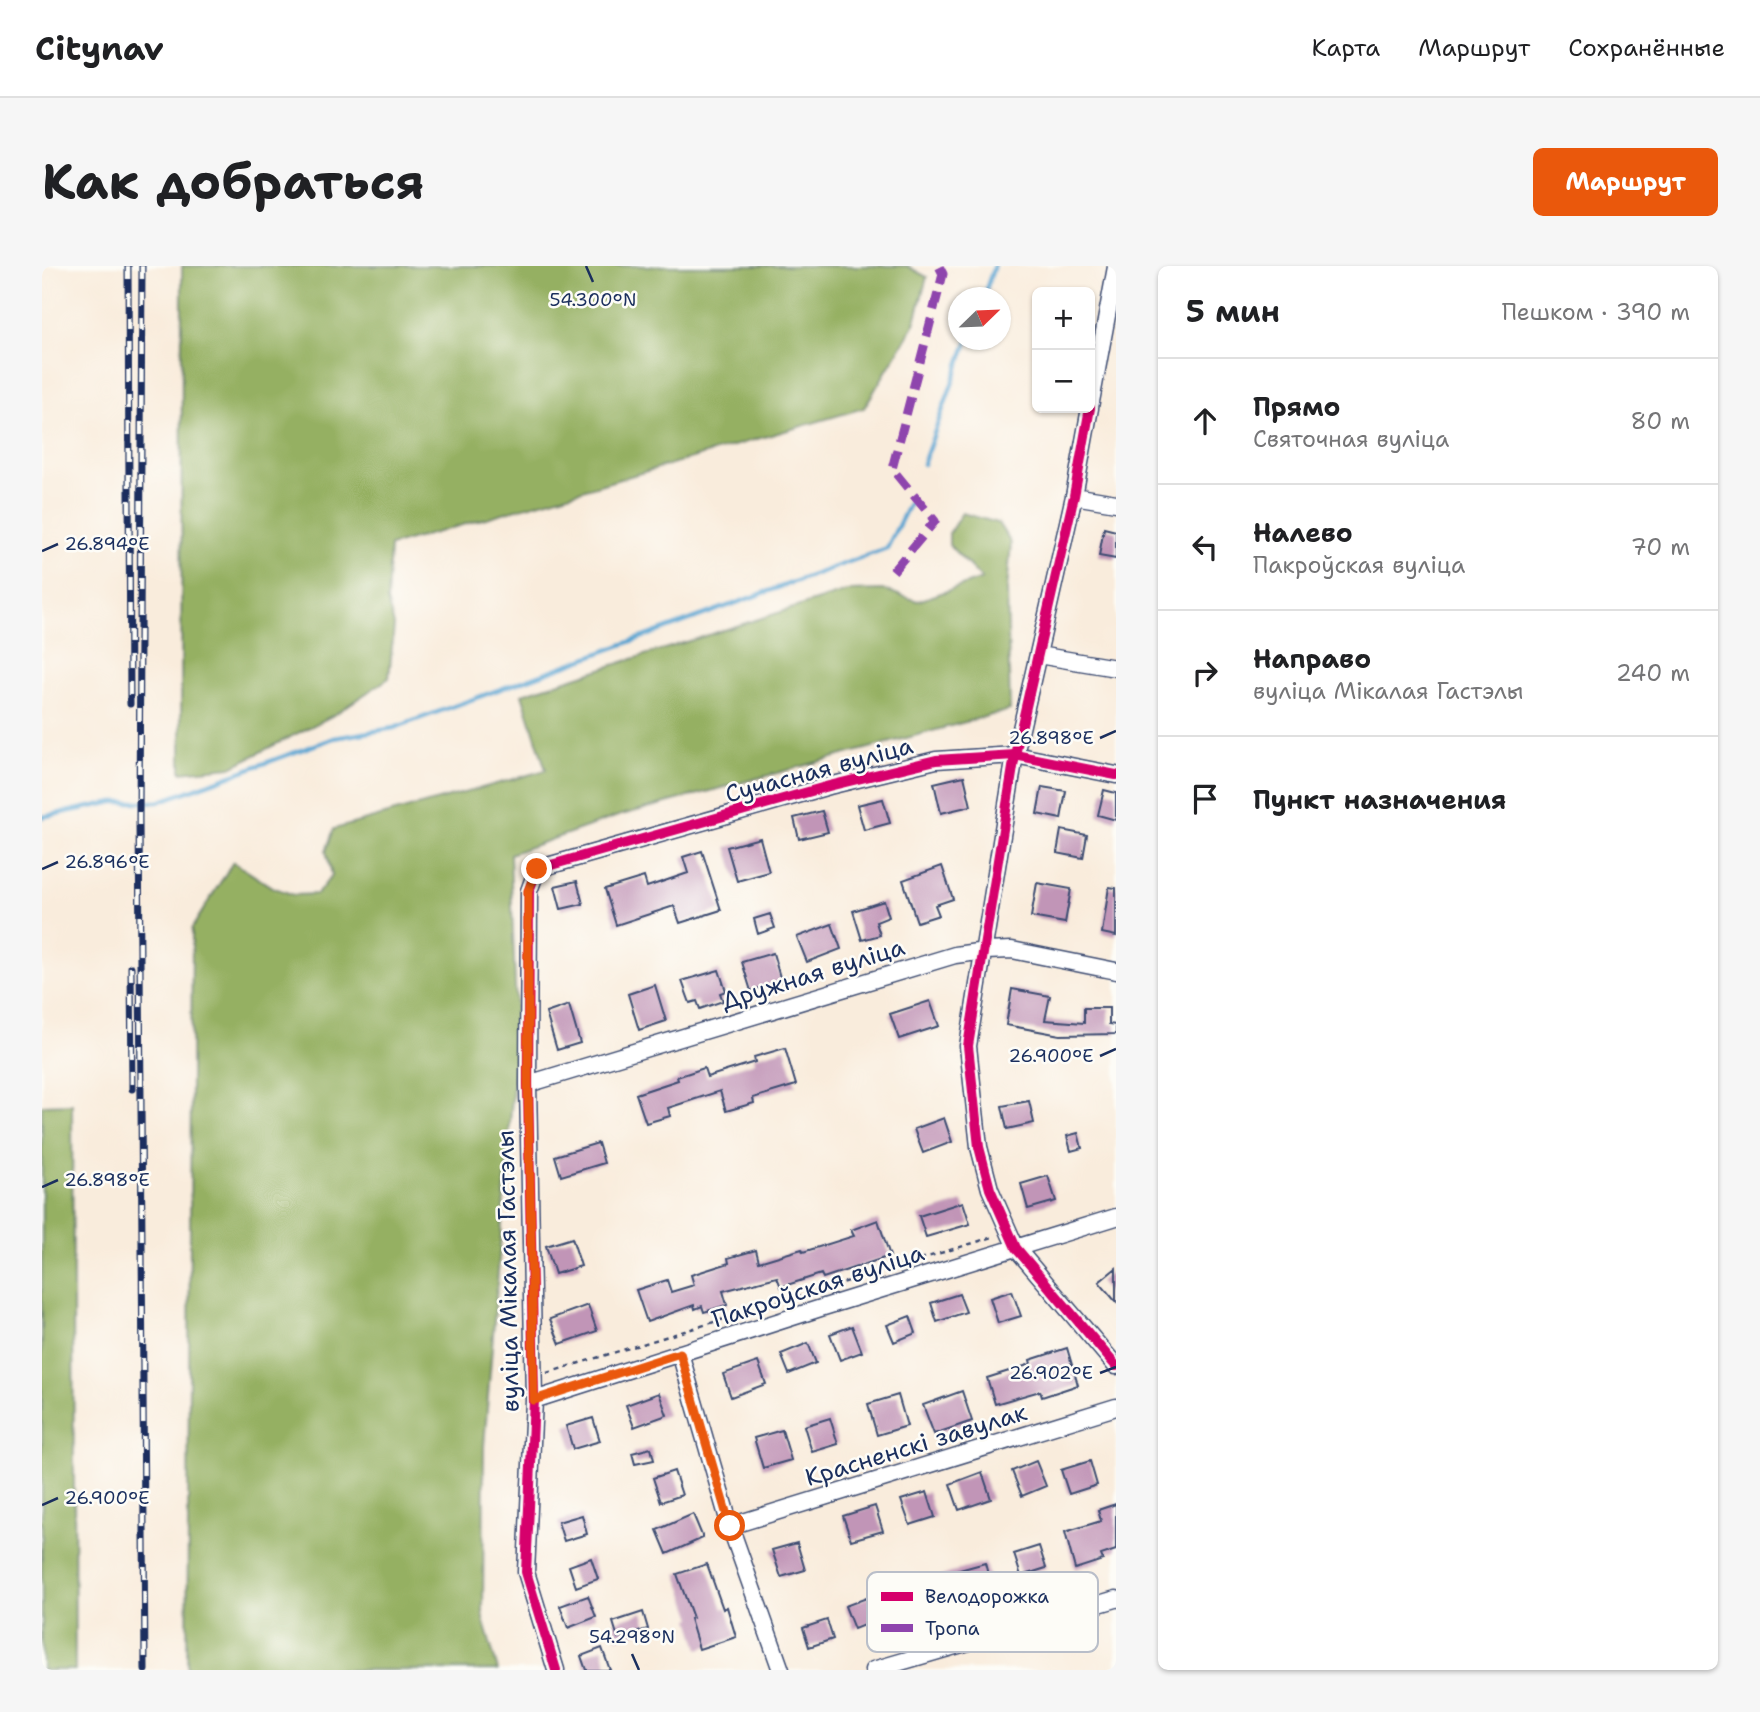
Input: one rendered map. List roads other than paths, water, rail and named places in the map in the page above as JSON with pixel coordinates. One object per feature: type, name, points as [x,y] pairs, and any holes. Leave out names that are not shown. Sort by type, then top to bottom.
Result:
[{"type":"street","points":[[1095,381],[1115,275]]},
{"type":"street","points":[[1089,413],[1074,496],[1015,755],[968,1045],[979,1147],[990,1189],[1016,1248],[1116,1366]]},
{"type":"street","points":[[1074,496],[1116,503]]},
{"type":"street","points":[[1038,655],[1116,668]]},
{"type":"street","name":"Сучасная вуліца","points":[[537,869],[829,786],[936,760],[1015,755],[1116,775]]},
{"type":"street","name":"вуліца Мікалая Гастэлы","points":[[537,869],[528,891],[528,1084],[534,1400],[526,1572],[556,1670]]},
{"type":"street","name":"Дружная вуліца","points":[[528,1084],[955,955],[1012,950],[1116,971]]},
{"type":"street","name":"Пакроўская вуліца","points":[[534,1400],[1116,1217]]},
{"type":"street","points":[[680,1353],[730,1526],[781,1670]]},
{"type":"street","name":"Красненскі завулак","points":[[730,1526],[1116,1407]]},
{"type":"street","points":[[1098,1604],[1116,1599]]},
{"type":"street","points":[[873,1670],[935,1652]]},
{"type":"waterway","points":[[987,287],[994,266]]},
{"type":"waterway","points":[[923,464],[964,350]]},
{"type":"waterway","points":[[42,817],[114,802],[158,802],[334,738],[394,728],[887,548],[909,504]]},
{"type":"railway","points":[[128,266],[130,704]]},
{"type":"railway","points":[[142,266],[139,819],[145,1670]]},
{"type":"railway","points":[[131,967],[132,1089]]}]
